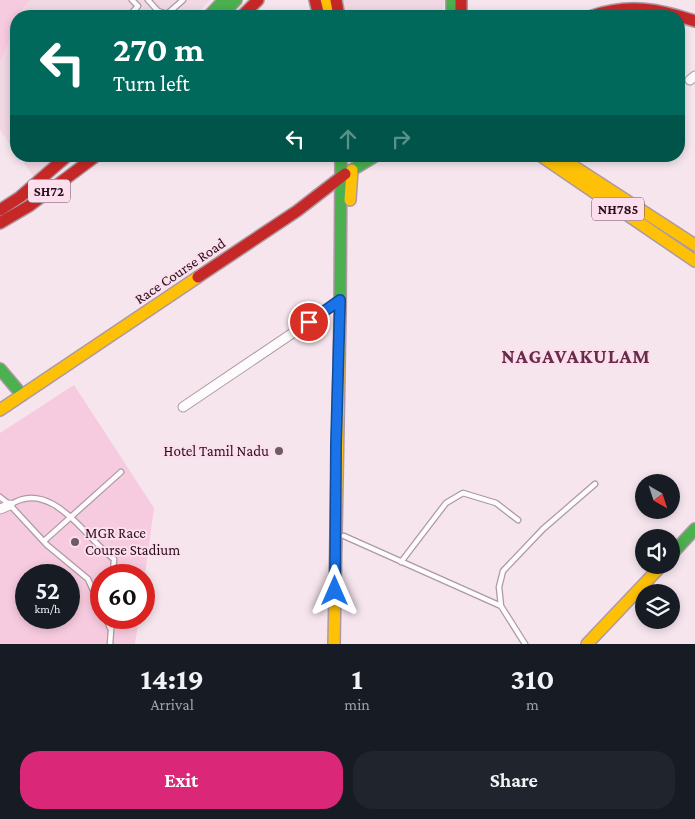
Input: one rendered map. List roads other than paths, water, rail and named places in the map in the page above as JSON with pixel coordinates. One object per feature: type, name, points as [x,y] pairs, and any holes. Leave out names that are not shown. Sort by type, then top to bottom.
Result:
[{"type":"main road","points":[[215,10],[224,0]]},
{"type":"main road","points":[[227,10],[236,0]]},
{"type":"main road","points":[[248,10],[258,0]]},
{"type":"main road","points":[[604,10],[628,4],[651,6],[663,10]]},
{"type":"main road","name":"SH72","points":[[0,210],[20,197],[60,162]]},
{"type":"main road","name":"SH72","points":[[0,223],[29,206],[88,162]]},
{"type":"main road","points":[[341,162],[339,535],[342,644]]},
{"type":"main road","points":[[334,644],[352,170],[345,162]]},
{"type":"main road","name":"Race Course Road","points":[[0,410],[296,212],[341,177],[365,162]]},
{"type":"main road","points":[[541,162],[695,266]]},
{"type":"main road","name":"NH785","points":[[550,162],[695,261]]},
{"type":"main road","name":"NH785","points":[[560,162],[694,244]]},
{"type":"main road","points":[[567,162],[694,244]]},
{"type":"main road","points":[[0,369],[22,395]]},
{"type":"main road","points":[[680,545],[695,529]]},
{"type":"main road","points":[[592,642],[654,574]]},
{"type":"street","points":[[182,407],[340,300]]},
{"type":"street","points":[[0,509],[10,505]]},
{"type":"lane","points":[[132,0],[138,6],[134,10]]},
{"type":"lane","points":[[148,0],[157,10]]},
{"type":"lane","points":[[171,10],[182,0]]},
{"type":"lane","points":[[44,541],[121,472]]},
{"type":"lane","points":[[525,644],[501,606],[499,587],[503,571],[544,529],[596,484]]},
{"type":"lane","points":[[401,562],[446,503],[463,493],[496,503],[518,520]]},
{"type":"lane","points":[[0,497],[44,541],[88,579],[90,583]]},
{"type":"lane","points":[[10,505],[20,498],[39,498],[71,515],[114,559],[114,564]]},
{"type":"lane","points":[[339,535],[501,606]]},
{"type":"lane","points":[[110,644],[111,629]]},
{"type":"place","name":"Hotel Tamil Nadu","points":[[279,451]]},
{"type":"place","name":"MGR Race Course Stadium","points":[[75,542]]},
{"type":"district","name":"NAGAVAKULAM","points":[[576,356]]}]
